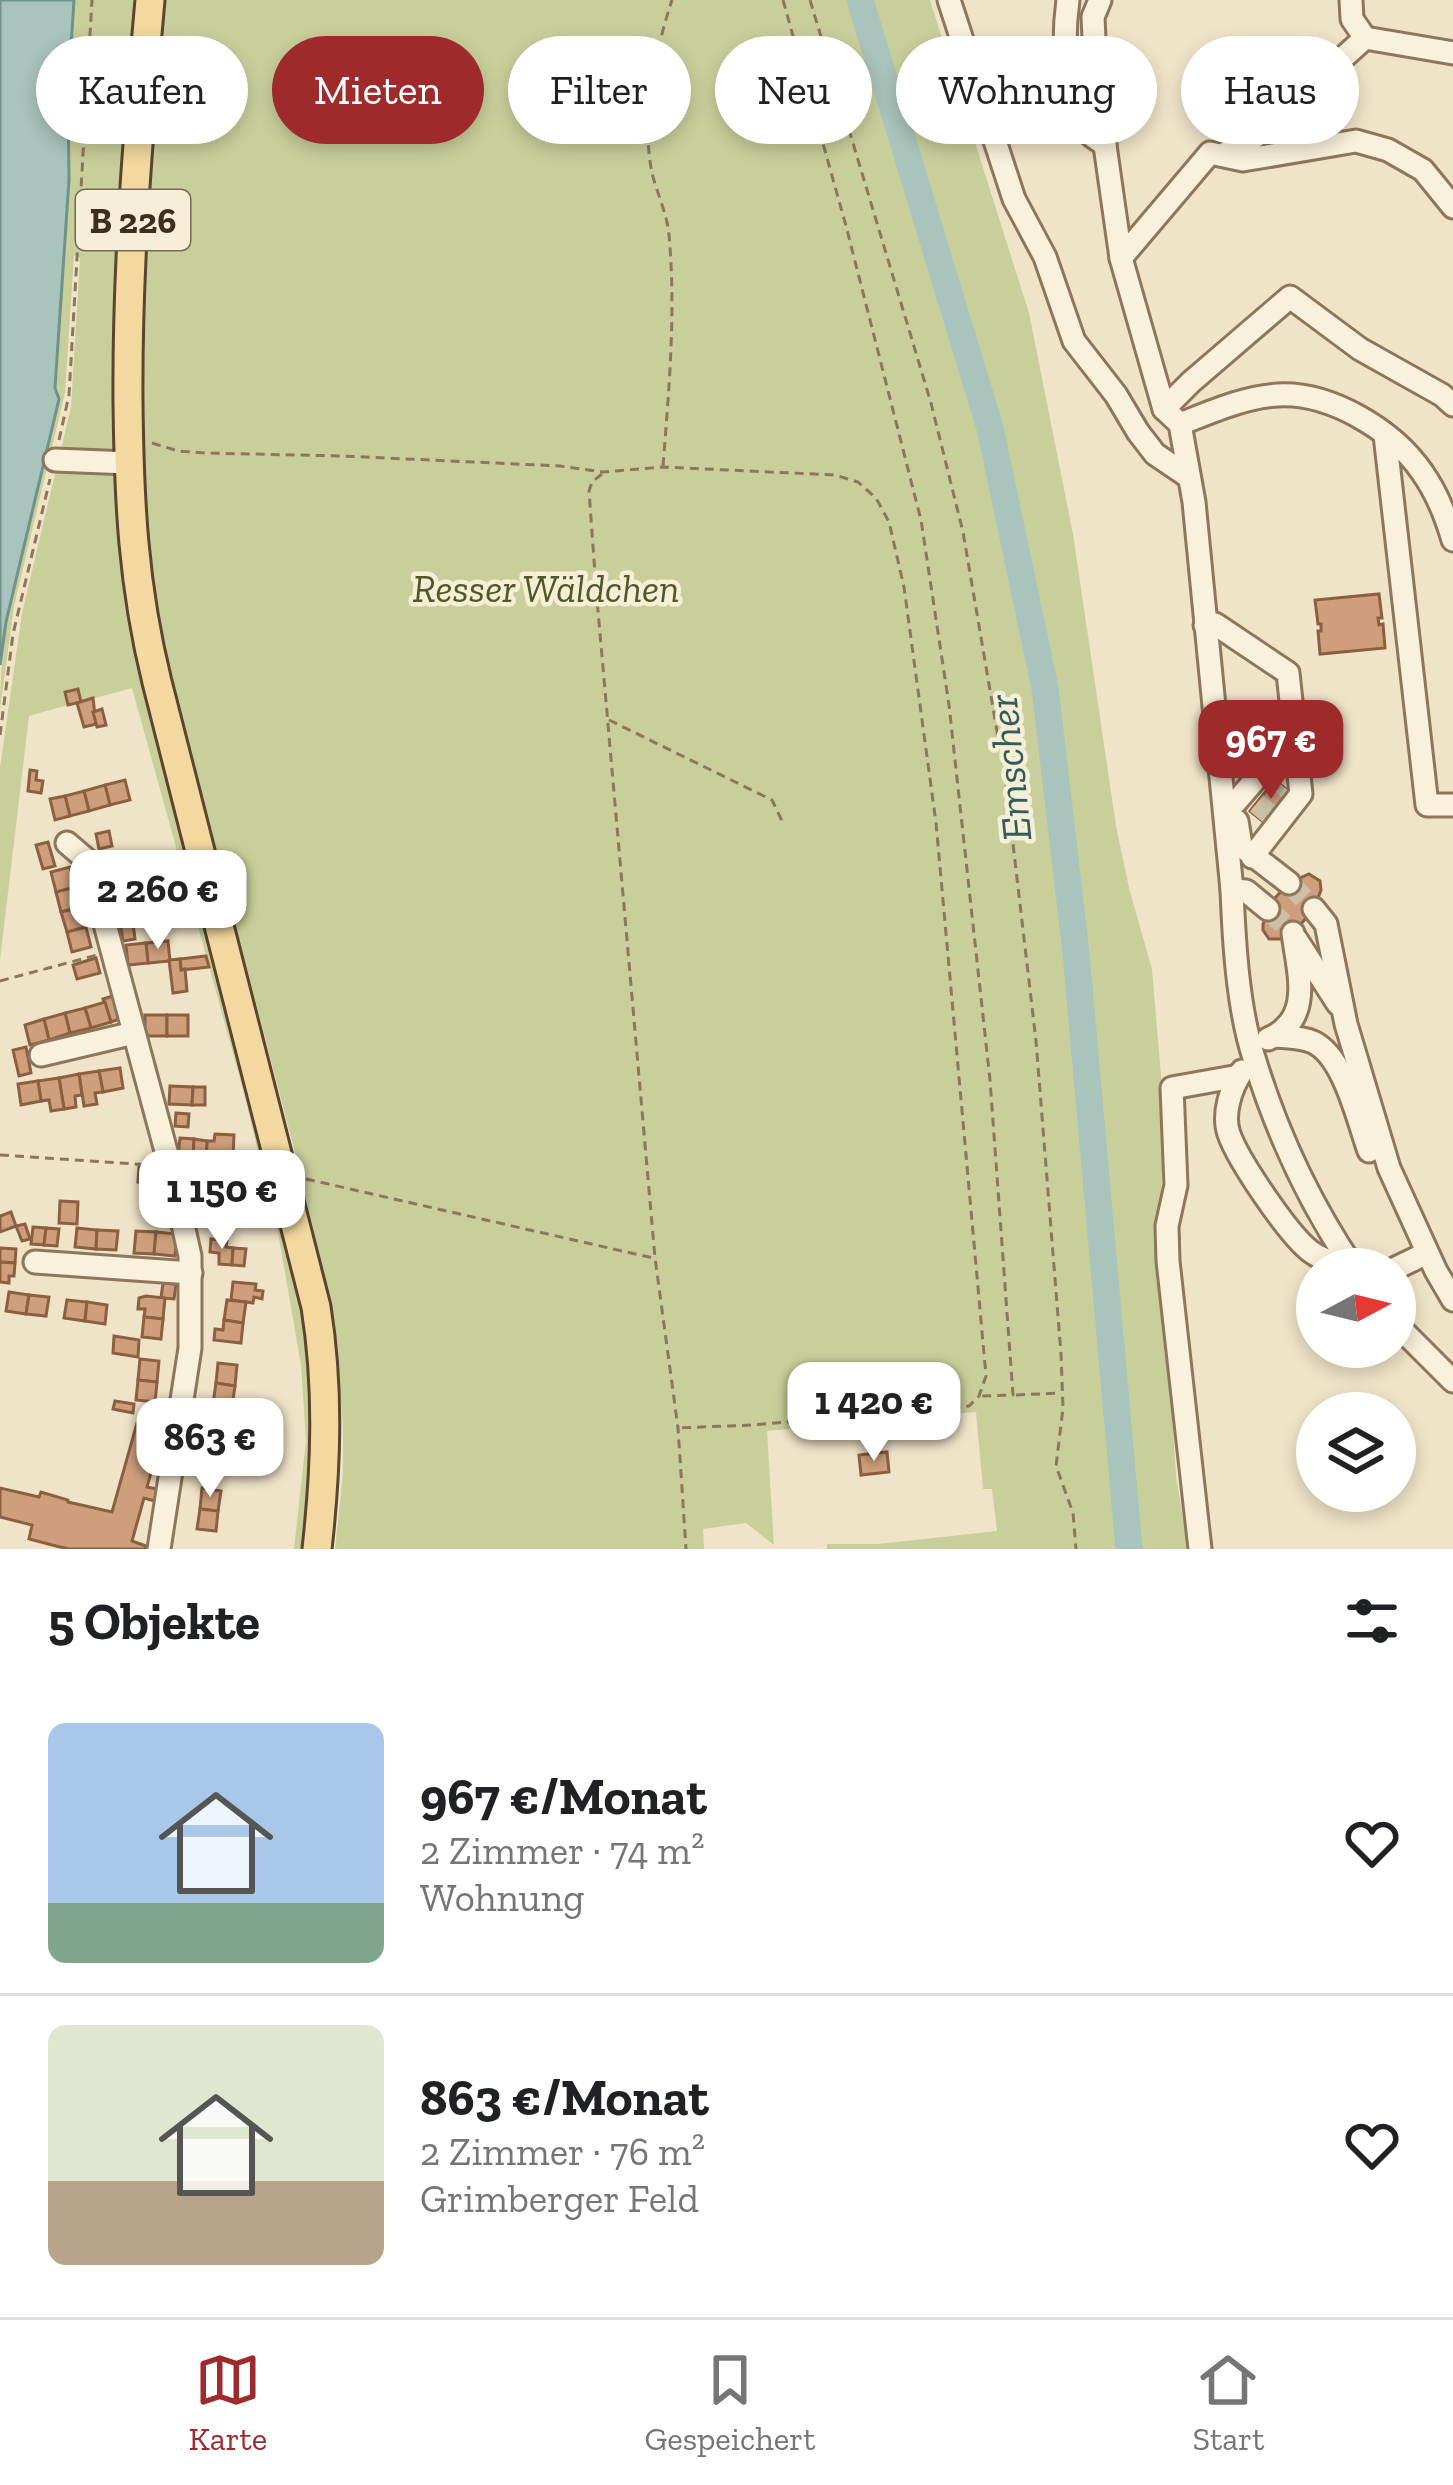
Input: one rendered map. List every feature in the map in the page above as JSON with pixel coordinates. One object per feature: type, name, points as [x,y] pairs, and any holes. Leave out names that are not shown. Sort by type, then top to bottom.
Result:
[{"type":"main road","name":"B 226","points":[[147,36],[150,0]]},
{"type":"main road","name":"B 226","points":[[138,144],[127,315],[132,541],[144,630],[316,1307],[324,1367],[325,1469],[317,1549]]},
{"type":"street","points":[[949,0],[1014,200],[1045,256],[1074,341],[1155,454],[1189,477]]},
{"type":"street","points":[[1068,0],[1064,51],[1072,99],[1083,129],[1105,145]]},
{"type":"street","points":[[1100,0],[1093,17],[1096,82],[1120,258],[1189,477],[1235,803],[1247,852],[1289,884]]},
{"type":"street","points":[[1351,0],[1352,19],[1365,38],[1453,53]]},
{"type":"street","points":[[1222,155],[1254,138],[1365,38]]},
{"type":"street","points":[[1120,258],[1210,153],[1243,160],[1356,140],[1388,150],[1423,170],[1453,207]]},
{"type":"street","points":[[1172,417],[1191,382],[1290,297],[1360,349],[1453,405]]},
{"type":"street","points":[[1172,417],[1252,398],[1310,396],[1358,418],[1399,445],[1422,472],[1444,511],[1453,540]]},
{"type":"street","points":[[1384,436],[1427,806],[1453,805]]},
{"type":"street","points":[[55,460],[129,452]]},
{"type":"street","points":[[1210,624],[1288,673],[1283,704],[1301,794],[1247,852]]},
{"type":"street","points":[[1210,624],[1239,891],[1239,976],[1252,1051],[1298,1177],[1340,1248]]},
{"type":"street","points":[[1231,765],[1251,744]]},
{"type":"street","points":[[1284,787],[1298,768]]},
{"type":"street","points":[[1235,803],[1254,781]]},
{"type":"street","points":[[1239,891],[1258,818]]},
{"type":"street","points":[[67,843],[88,861],[188,1240],[190,1348],[159,1549]]},
{"type":"street","points":[[1239,891],[1268,909]]},
{"type":"street","points":[[1314,909],[1326,923],[1344,1014],[1389,1168],[1439,1260],[1453,1300]]},
{"type":"street","points":[[1309,1248],[1289,1232],[1244,1161],[1228,1132],[1227,1112],[1234,1084],[1252,1051],[1292,1021],[1300,1002],[1293,933],[1344,1014]]},
{"type":"street","points":[[41,1054],[134,1033]]},
{"type":"street","points":[[1276,1036],[1306,1040],[1329,1052],[1369,1151]]},
{"type":"street","points":[[1200,1549],[1168,1261],[1167,1226],[1176,1185],[1172,1088],[1239,1076]]},
{"type":"street","points":[[35,1262],[191,1273]]},
{"type":"street","points":[[1416,1344],[1453,1381]]},
{"type":"path","points":[[90,36],[92,0]]},
{"type":"path","points":[[663,467],[669,231],[649,148],[653,75],[672,0]]},
{"type":"path","points":[[783,0],[920,520],[949,705],[985,1034],[1013,1395]]},
{"type":"path","points":[[810,0],[931,403],[963,532],[1006,784],[1036,1040],[1062,1393],[1056,1466],[1073,1514],[1076,1549]]},
{"type":"path","points":[[0,735],[13,634],[69,395],[83,144]]},
{"type":"path","points":[[129,452],[158,443],[192,452],[560,466],[603,472],[663,467],[835,475],[858,482],[875,498],[889,522],[914,652],[936,824],[986,1376],[979,1396],[969,1406],[678,1428]]},
{"type":"path","points":[[603,472],[589,491],[655,1258],[678,1428],[686,1549]]},
{"type":"path","points":[[608,719],[772,800],[783,823]]},
{"type":"path","points":[[0,981],[112,951]]},
{"type":"path","points":[[0,1155],[170,1166]]},
{"type":"path","points":[[284,1174],[655,1258]]},
{"type":"path","points":[[979,1396],[1062,1393]]},
{"type":"green space","name":"Resser Wäldchen","points":[[74,0],[930,0],[941,36],[896,36],[896,144],[976,144],[1029,313],[1073,534],[1116,826],[1152,969],[1165,1123],[1160,1212],[1176,1476],[1188,1549],[827,1549],[827,1544],[878,1544],[997,1531],[992,1489],[983,1489],[976,1412],[767,1431],[774,1545],[746,1523],[703,1529],[704,1549],[335,1549],[343,1425],[334,1323],[298,1164],[171,678],[150,683],[312,1338],[314,1462],[303,1549],[294,1549],[306,1441],[301,1365],[278,1233],[132,688],[81,702],[78,689],[66,692],[68,705],[29,716],[0,960],[0,768],[22,613],[71,407],[80,258],[74,255],[65,393],[14,606],[0,709],[12,592],[59,399],[55,388],[69,144],[248,144],[248,36],[72,36]]},
{"type":"water","points":[[0,0],[74,0],[72,36],[36,36],[36,144],[69,144],[55,388],[59,399],[0,665]]},
{"type":"building","points":[[1379,594],[1382,618],[1378,618],[1385,648],[1320,654],[1321,624],[1315,600]]},
{"type":"building","points":[[78,689],[81,702],[68,705],[65,692]]},
{"type":"building","points":[[93,698],[96,724],[84,727],[77,703]]},
{"type":"building","points":[[1267,706],[1284,720],[1259,751],[1242,737]]},
{"type":"building","points":[[102,709],[106,725],[97,727],[93,712]]},
{"type":"building","points":[[1271,743],[1288,756],[1263,788],[1246,774]]},
{"type":"building","points":[[30,770],[37,771],[36,780],[43,781],[41,793],[28,791]]},
{"type":"building","points":[[125,780],[130,800],[110,805],[105,785]]},
{"type":"building","points":[[1275,780],[1292,794],[1267,825],[1250,811]]},
{"type":"building","points":[[105,785],[110,805],[89,811],[84,791]]},
{"type":"building","points":[[84,791],[89,811],[70,816],[65,796]]},
{"type":"building","points":[[65,796],[70,816],[55,820],[50,799]]},
{"type":"building","points":[[109,831],[112,846],[99,849],[96,834]]},
{"type":"building","points":[[48,842],[55,866],[43,869],[36,845]]},
{"type":"building","points":[[148,865],[151,885],[131,888],[128,868]]},
{"type":"building","points":[[70,867],[76,887],[56,892],[51,872]]},
{"type":"building","points":[[128,868],[131,888],[110,891],[107,871]]},
{"type":"building","points":[[1309,874],[1320,881],[1314,909],[1293,933],[1269,939],[1263,924],[1273,900],[1289,883]]},
{"type":"building","points":[[76,887],[81,907],[61,912],[56,892]]},
{"type":"building","points":[[134,905],[135,939],[123,941],[118,908]]},
{"type":"building","points":[[81,907],[86,927],[67,932],[61,912]]},
{"type":"building","points":[[86,927],[91,947],[72,952],[67,932]]},
{"type":"building","points":[[168,941],[170,961],[148,963],[146,943]]},
{"type":"building","points":[[146,943],[148,963],[128,965],[126,945]]},
{"type":"building","points":[[206,956],[209,967],[181,970],[180,959]]},
{"type":"building","points":[[96,958],[100,973],[77,979],[73,965]]},
{"type":"building","points":[[180,959],[187,991],[173,993],[169,960]]},
{"type":"building","points":[[113,996],[119,1019],[111,1022],[103,999]]},
{"type":"building","points":[[105,1002],[111,1022],[91,1028],[85,1008]]},
{"type":"building","points":[[85,1008],[91,1028],[70,1033],[65,1013]]},
{"type":"building","points":[[65,1013],[70,1033],[49,1040],[44,1019]]},
{"type":"building","points":[[145,1015],[167,1015],[167,1036],[145,1036]]},
{"type":"building","points":[[167,1015],[188,1015],[188,1036],[167,1036]]},
{"type":"building","points":[[44,1019],[49,1040],[30,1045],[25,1025]]},
{"type":"building","points":[[26,1047],[31,1073],[19,1076],[13,1050]]},
{"type":"building","points":[[120,1068],[123,1088],[103,1092],[99,1071]]},
{"type":"building","points":[[99,1071],[103,1092],[95,1093],[97,1104],[84,1106],[79,1074]]},
{"type":"building","points":[[79,1074],[82,1095],[75,1096],[76,1107],[64,1109],[59,1078]]},
{"type":"building","points":[[59,1078],[64,1109],[51,1111],[49,1100],[41,1101],[38,1081]]},
{"type":"building","points":[[38,1081],[41,1101],[21,1105],[18,1084]]},
{"type":"building","points":[[170,1086],[193,1087],[192,1105],[169,1104]]},
{"type":"building","points":[[193,1087],[205,1087],[205,1105],[192,1105]]},
{"type":"building","points":[[176,1113],[189,1114],[188,1127],[175,1126]]},
{"type":"building","points":[[215,1134],[234,1135],[233,1157],[206,1158],[207,1141],[214,1141]]},
{"type":"building","points":[[180,1138],[194,1139],[193,1157],[178,1156]]},
{"type":"building","points":[[194,1139],[207,1141],[206,1158],[193,1157]]},
{"type":"building","points":[[139,1167],[152,1168],[151,1183],[138,1182]]},
{"type":"building","points":[[226,1188],[235,1189],[233,1212],[220,1211]]},
{"type":"building","points":[[235,1189],[253,1190],[252,1207],[234,1206]]},
{"type":"building","points":[[208,1193],[221,1194],[220,1211],[207,1210]]},
{"type":"building","points":[[193,1198],[207,1199],[207,1210],[192,1209]]},
{"type":"building","points":[[60,1201],[78,1202],[77,1224],[59,1223]]},
{"type":"building","points":[[11,1212],[16,1226],[0,1232],[0,1216]]},
{"type":"building","points":[[25,1224],[30,1239],[22,1241],[16,1226]]},
{"type":"building","points":[[33,1227],[46,1228],[44,1245],[31,1244]]},
{"type":"building","points":[[46,1228],[59,1229],[57,1246],[44,1245]]},
{"type":"building","points":[[77,1228],[97,1230],[96,1249],[75,1247]]},
{"type":"building","points":[[97,1230],[118,1231],[116,1250],[96,1249]]},
{"type":"building","points":[[136,1231],[156,1232],[154,1254],[134,1253]]},
{"type":"building","points":[[156,1232],[177,1234],[175,1256],[154,1254]]},
{"type":"building","points":[[211,1239],[227,1241],[226,1247],[233,1248],[232,1265],[219,1264],[219,1253],[210,1252]]},
{"type":"building","points":[[0,1248],[16,1249],[15,1263],[0,1262]]},
{"type":"building","points":[[233,1248],[246,1249],[244,1266],[232,1265]]},
{"type":"building","points":[[0,1262],[15,1263],[9,1283],[0,1282]]},
{"type":"building","points":[[233,1282],[256,1284],[255,1290],[263,1291],[262,1299],[254,1297],[253,1303],[231,1300]]},
{"type":"building","points":[[163,1283],[176,1284],[174,1299],[161,1298]]},
{"type":"building","points":[[9,1292],[29,1295],[26,1314],[6,1311]]},
{"type":"building","points":[[29,1295],[49,1297],[46,1316],[26,1314]]},
{"type":"building","points":[[139,1298],[165,1298],[163,1319],[144,1317],[145,1309],[138,1309]]},
{"type":"building","points":[[67,1300],[87,1302],[85,1321],[64,1318]]},
{"type":"building","points":[[227,1300],[246,1302],[243,1323],[224,1320]]},
{"type":"building","points":[[87,1302],[107,1305],[105,1324],[85,1321]]},
{"type":"building","points":[[144,1317],[163,1319],[161,1339],[142,1337]]},
{"type":"building","points":[[224,1320],[243,1323],[241,1343],[214,1340],[215,1329],[223,1330]]},
{"type":"building","points":[[114,1336],[139,1340],[138,1357],[113,1353]]},
{"type":"building","points":[[140,1359],[159,1361],[157,1382],[138,1380]]},
{"type":"building","points":[[218,1363],[237,1365],[235,1386],[216,1383]]},
{"type":"building","points":[[138,1380],[157,1382],[155,1402],[136,1400]]},
{"type":"building","points":[[216,1383],[235,1386],[232,1406],[213,1404]]},
{"type":"building","points":[[115,1401],[134,1404],[133,1413],[113,1409]]},
{"type":"building","points":[[137,1423],[163,1430],[147,1487],[157,1489],[155,1501],[144,1498],[132,1541],[145,1549],[69,1549],[29,1539],[32,1525],[0,1517],[0,1488],[39,1497],[41,1492],[112,1512]]},
{"type":"building","points":[[211,1426],[230,1428],[227,1448],[208,1446]]},
{"type":"building","points":[[208,1446],[227,1448],[224,1469],[205,1466]]},
{"type":"building","points":[[887,1452],[889,1472],[861,1475],[859,1455]]},
{"type":"building","points":[[202,1488],[221,1491],[218,1511],[200,1509]]},
{"type":"building","points":[[200,1509],[218,1511],[216,1531],[197,1529]]},
{"type":"waterway","name":"Emscher","points":[[860,0],[990,428],[1045,688],[1076,953],[1129,1549]]},
{"type":"tunnel","points":[[1251,744],[1275,713]]},
{"type":"tunnel","points":[[1254,781],[1280,750]]},
{"type":"tunnel","points":[[1258,818],[1284,787]]},
{"type":"tunnel","points":[[1289,883],[1314,909]]},
{"type":"tunnel","points":[[1268,909],[1293,933]]}]
